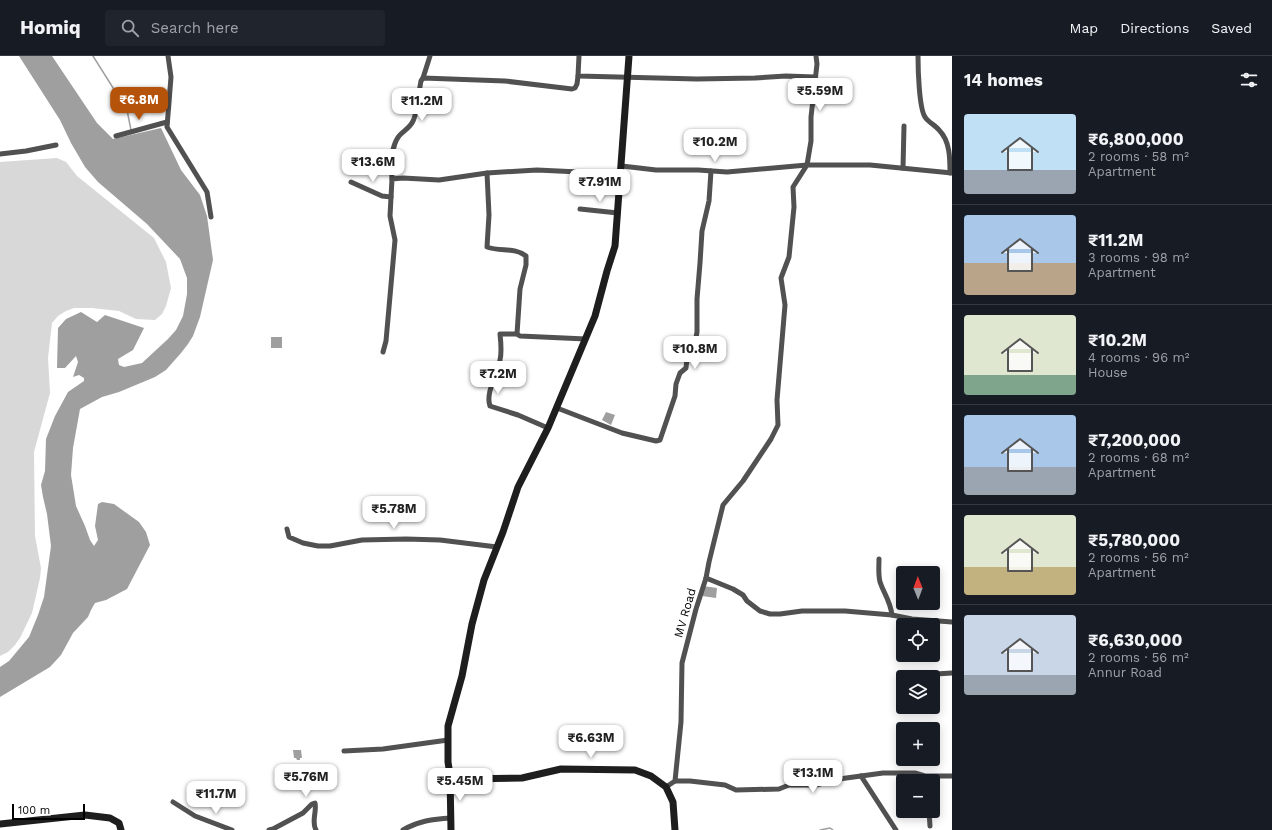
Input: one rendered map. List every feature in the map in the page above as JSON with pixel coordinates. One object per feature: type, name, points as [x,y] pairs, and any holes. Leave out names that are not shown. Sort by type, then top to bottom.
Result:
[{"type":"main road","points":[[451,830],[448,726],[462,676],[472,624],[484,580],[518,487],[548,428],[586,339],[595,316],[607,271],[616,246],[629,56]]},
{"type":"main road","points":[[450,775],[461,779],[522,778],[561,769],[635,770],[651,776],[666,787],[673,802],[676,830]]},
{"type":"main road","points":[[0,824],[85,814],[110,818],[119,823],[121,830]]},
{"type":"street","points":[[168,56],[171,77],[167,127],[207,192],[210,217]]},
{"type":"street","points":[[383,352],[386,341],[395,240],[390,216],[392,179],[391,161],[398,137],[414,120],[421,81],[430,56]]},
{"type":"street","points":[[423,78],[498,81],[572,89],[575,88],[577,84],[579,56]]},
{"type":"street","points":[[706,578],[723,504],[743,481],[778,425],[777,400],[785,305],[781,278],[789,257],[794,207],[794,187],[807,165],[811,141],[811,117],[816,56]]},
{"type":"street","points":[[622,166],[656,170],[727,172],[807,165],[862,165],[951,173],[945,136],[925,118],[922,111],[917,74],[918,56]]},
{"type":"street","points":[[578,76],[729,79],[786,76],[815,77]]},
{"type":"street","points":[[116,136],[167,122]]},
{"type":"street","points":[[903,168],[904,126]]},
{"type":"street","points":[[0,154],[56,145]]},
{"type":"street","points":[[392,179],[403,178],[439,180],[487,173],[537,170],[622,174]]},
{"type":"street","points":[[557,408],[622,433],[656,441],[660,440],[675,396],[676,384],[680,373],[686,368],[687,358],[695,343],[696,299],[702,231],[709,201],[711,171]]},
{"type":"street","points":[[487,173],[489,215],[488,247],[496,250],[520,251],[526,256],[526,265],[520,289],[517,334]]},
{"type":"street","points":[[351,182],[382,196],[391,197]]},
{"type":"street","points":[[580,209],[618,213]]},
{"type":"street","points":[[548,428],[518,415],[490,406],[489,395],[500,359],[500,334],[586,339]]},
{"type":"street","points":[[287,529],[289,537],[303,543],[318,546],[330,546],[362,540],[406,539],[440,540],[497,547]]},
{"type":"street","points":[[879,559],[880,580],[891,605],[892,615]]},
{"type":"street","name":"MV Road","points":[[675,781],[681,722],[682,663],[696,609],[706,578],[719,582],[733,589],[743,595],[747,601],[760,611],[770,614],[802,611],[845,611],[952,622]]},
{"type":"street","points":[[940,674],[952,673]]},
{"type":"street","points":[[344,751],[383,749],[448,740]]},
{"type":"street","points":[[666,787],[675,781],[690,781],[725,785],[736,790],[778,789],[789,785],[816,785],[839,779],[883,773],[913,774]]},
{"type":"street","points":[[861,776],[896,830]]},
{"type":"street","points":[[940,777],[952,776]]},
{"type":"street","points":[[173,802],[195,816],[232,830]]},
{"type":"street","points":[[269,830],[303,812],[315,803],[316,813],[314,827],[316,830]]},
{"type":"street","points":[[403,830],[412,824],[450,818]]},
{"type":"street","points":[[929,818],[930,826]]},
{"type":"shaded area","points":[[19,56],[52,56],[97,123],[113,139],[161,128],[181,170],[200,195],[207,216],[213,260],[200,317],[193,336],[166,370],[155,377],[119,392],[102,397],[80,409],[73,448],[71,475],[76,506],[90,540],[94,546],[98,540],[95,526],[98,504],[102,502],[114,504],[139,522],[146,532],[150,545],[127,589],[106,600],[95,603],[88,617],[73,633],[61,655],[50,667],[0,697],[0,667],[9,661],[29,637],[44,597],[51,546],[47,514],[41,485],[45,471],[46,439],[55,416],[68,392],[84,381],[84,378],[79,375],[73,377],[78,362],[76,356],[65,368],[57,368],[58,328],[66,319],[81,312],[97,322],[105,315],[144,328],[133,350],[118,359],[119,365],[124,367],[142,363],[176,330],[183,316],[187,294],[187,278],[180,259],[147,224],[98,182],[85,167],[60,120]]},
{"type":"shaded area","points":[[57,158],[66,162],[77,176],[154,238],[166,262],[171,288],[162,314],[155,320],[136,319],[119,311],[74,308],[58,316],[52,323],[48,358],[50,393],[34,452],[35,536],[41,568],[40,578],[32,613],[20,638],[8,652],[0,656],[0,162]]},
{"type":"shaded area","points":[[271,337],[282,337],[282,348],[271,348]]},
{"type":"shaded area","points":[[606,412],[615,415],[611,425],[602,420]]},
{"type":"shaded area","points":[[703,586],[717,588],[716,598],[702,596]]},
{"type":"shaded area","points":[[293,750],[301,750],[302,758],[300,758],[300,760],[294,758]]},
{"type":"waterway","points":[[93,56],[127,110],[131,130]]},
{"type":"waterway","points":[[820,830],[830,828],[833,830]]}]
